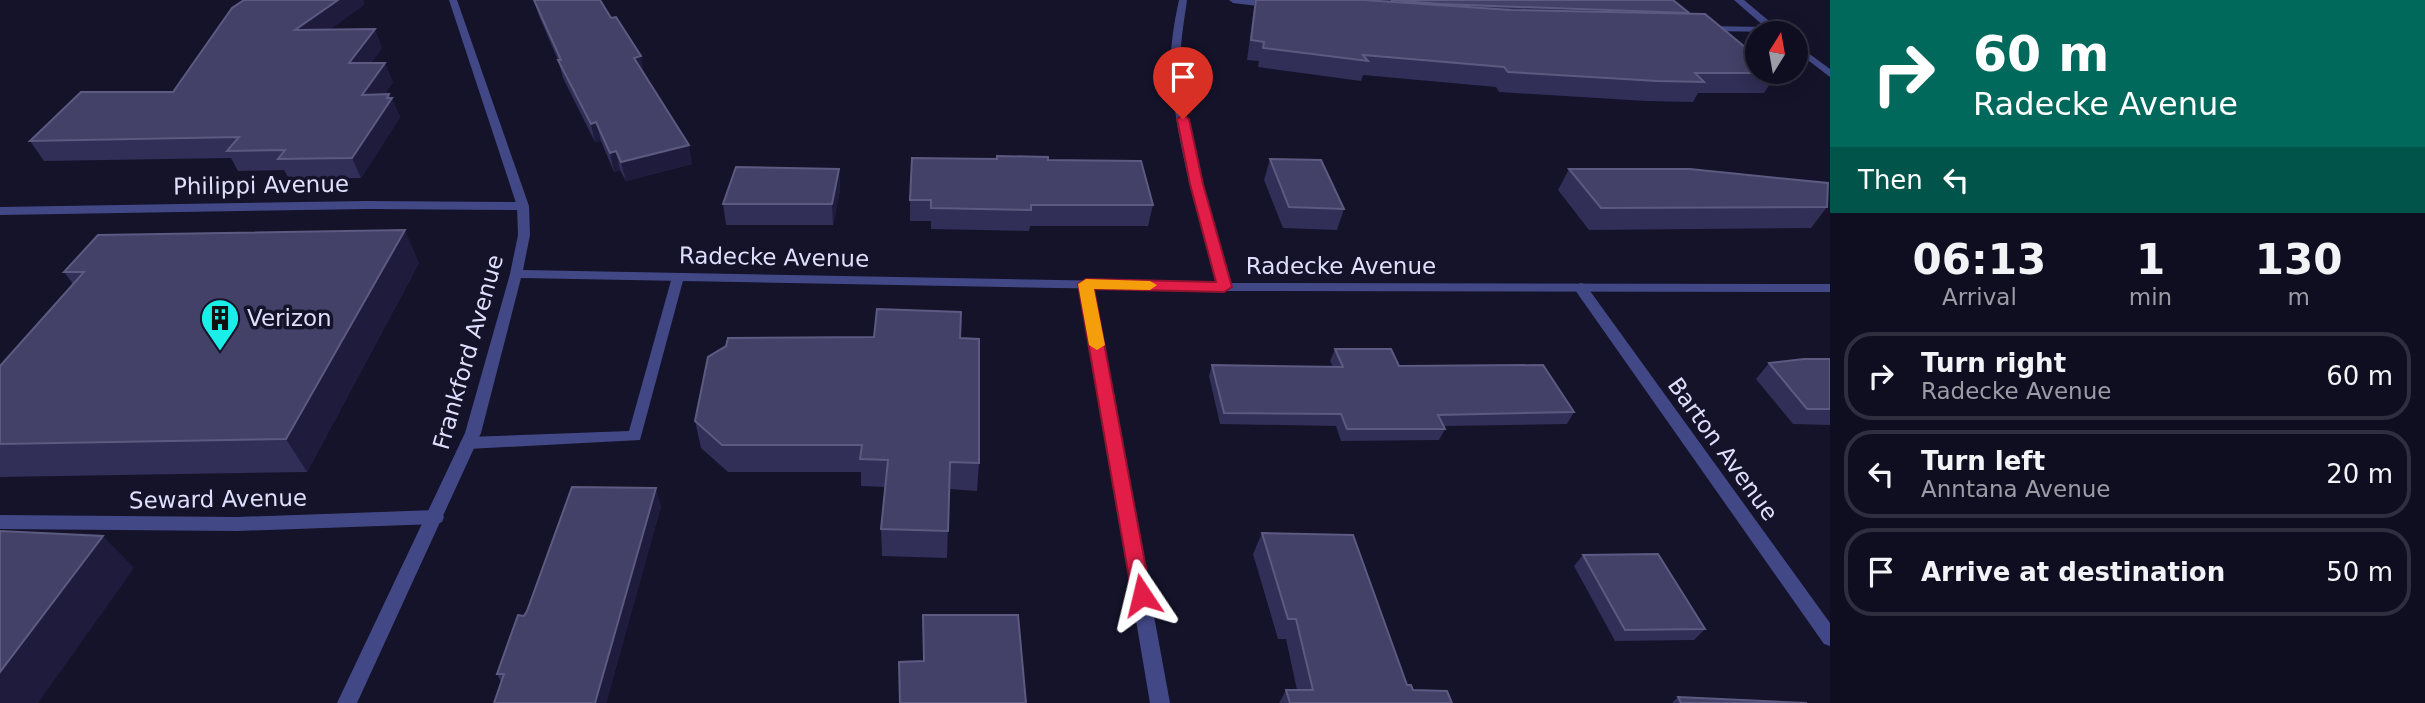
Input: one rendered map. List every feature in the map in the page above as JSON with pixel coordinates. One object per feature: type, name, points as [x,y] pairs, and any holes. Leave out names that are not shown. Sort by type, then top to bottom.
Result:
[{"type":"street","name":"Frankford Avenue","points":[[347,703],[436,517],[468,443],[492,367],[524,235],[523,206],[453,0]]},
{"type":"street","points":[[1183,0],[1176,69],[1183,119],[1224,287]]},
{"type":"street","points":[[1233,0],[1290,7]]},
{"type":"street","points":[[1738,0],[1763,21]]},
{"type":"street","points":[[1693,29],[1745,31]]},
{"type":"street","points":[[1808,57],[1830,74]]},
{"type":"street","name":"Philippi Avenue","points":[[0,211],[367,205],[523,206]]},
{"type":"street","name":"Radecke Avenue","points":[[516,274],[1224,287],[1830,288]]},
{"type":"street","points":[[468,443],[635,436],[678,277]]},
{"type":"street","points":[[1086,284],[1160,703]]},
{"type":"street","name":"Barton Avenue","points":[[1580,287],[1830,638]]},
{"type":"street","name":"Seward Avenue","points":[[0,522],[237,524],[436,517]]},
{"type":"building","points":[[244,0],[338,0],[295,30],[375,29],[349,63],[385,63],[362,95],[389,94],[387,98],[392,98],[352,158],[278,159],[285,150],[227,151],[239,137],[30,141],[81,92],[173,92],[232,8]]},
{"type":"building","points":[[534,0],[600,0],[611,18],[616,17],[641,56],[634,58],[689,145],[621,162],[616,151],[610,153],[596,122],[591,124],[558,60],[561,60]]},
{"type":"building","points":[[1256,0],[1364,0],[1511,10],[1705,14],[1745,47],[1745,73],[1695,73],[1704,82],[1508,72],[1504,67],[1363,55],[1368,61],[1263,48],[1264,42],[1251,40]]},
{"type":"building","points":[[1391,0],[1673,0],[1689,13],[1439,4]]},
{"type":"building","points":[[997,156],[1048,157],[1048,160],[1141,161],[1153,205],[1031,205],[1031,210],[931,208],[931,200],[910,200],[912,158],[997,159]]},
{"type":"building","points":[[1270,159],[1321,160],[1344,209],[1289,207]]},
{"type":"building","points":[[736,167],[839,169],[832,204],[723,204]]},
{"type":"building","points":[[1569,169],[1690,169],[1828,183],[1827,207],[1601,208]]},
{"type":"building","name":"Verizon","points":[[405,230],[286,439],[0,444],[0,366],[84,272],[64,272],[98,235]]},
{"type":"building","points":[[877,309],[961,312],[960,338],[979,339],[979,463],[950,462],[948,531],[881,529],[888,460],[860,459],[862,445],[722,445],[695,421],[708,357],[726,346],[728,338],[874,337]]},
{"type":"building","points":[[1335,349],[1391,349],[1399,366],[1543,365],[1574,412],[1438,415],[1445,429],[1347,429],[1341,414],[1224,413],[1212,365],[1343,367]]},
{"type":"building","points":[[1830,359],[1830,409],[1807,409],[1769,363]]},
{"type":"building","points":[[572,487],[656,488],[595,703],[494,703],[504,674],[497,674],[518,615],[524,616],[527,611]]},
{"type":"building","points":[[0,531],[103,536],[0,672]]},
{"type":"building","points":[[1262,533],[1353,535],[1407,685],[1411,685],[1413,690],[1447,691],[1452,703],[1290,703],[1286,690],[1313,690],[1296,619],[1288,619]]},
{"type":"building","points":[[1658,554],[1705,629],[1625,630],[1583,555]]},
{"type":"building","points":[[923,615],[1018,615],[1026,703],[900,703],[899,662],[924,661]]},
{"type":"building","points":[[1678,697],[1807,703],[1681,703]]},
{"type":"slow traffic","points":[[1097,345],[1086,284],[1150,285]]},
{"type":"place","name":"Verizon","points":[[220,352]]},
{"type":"route","points":[[1142,595],[1086,284],[1224,287],[1183,119]]}]
